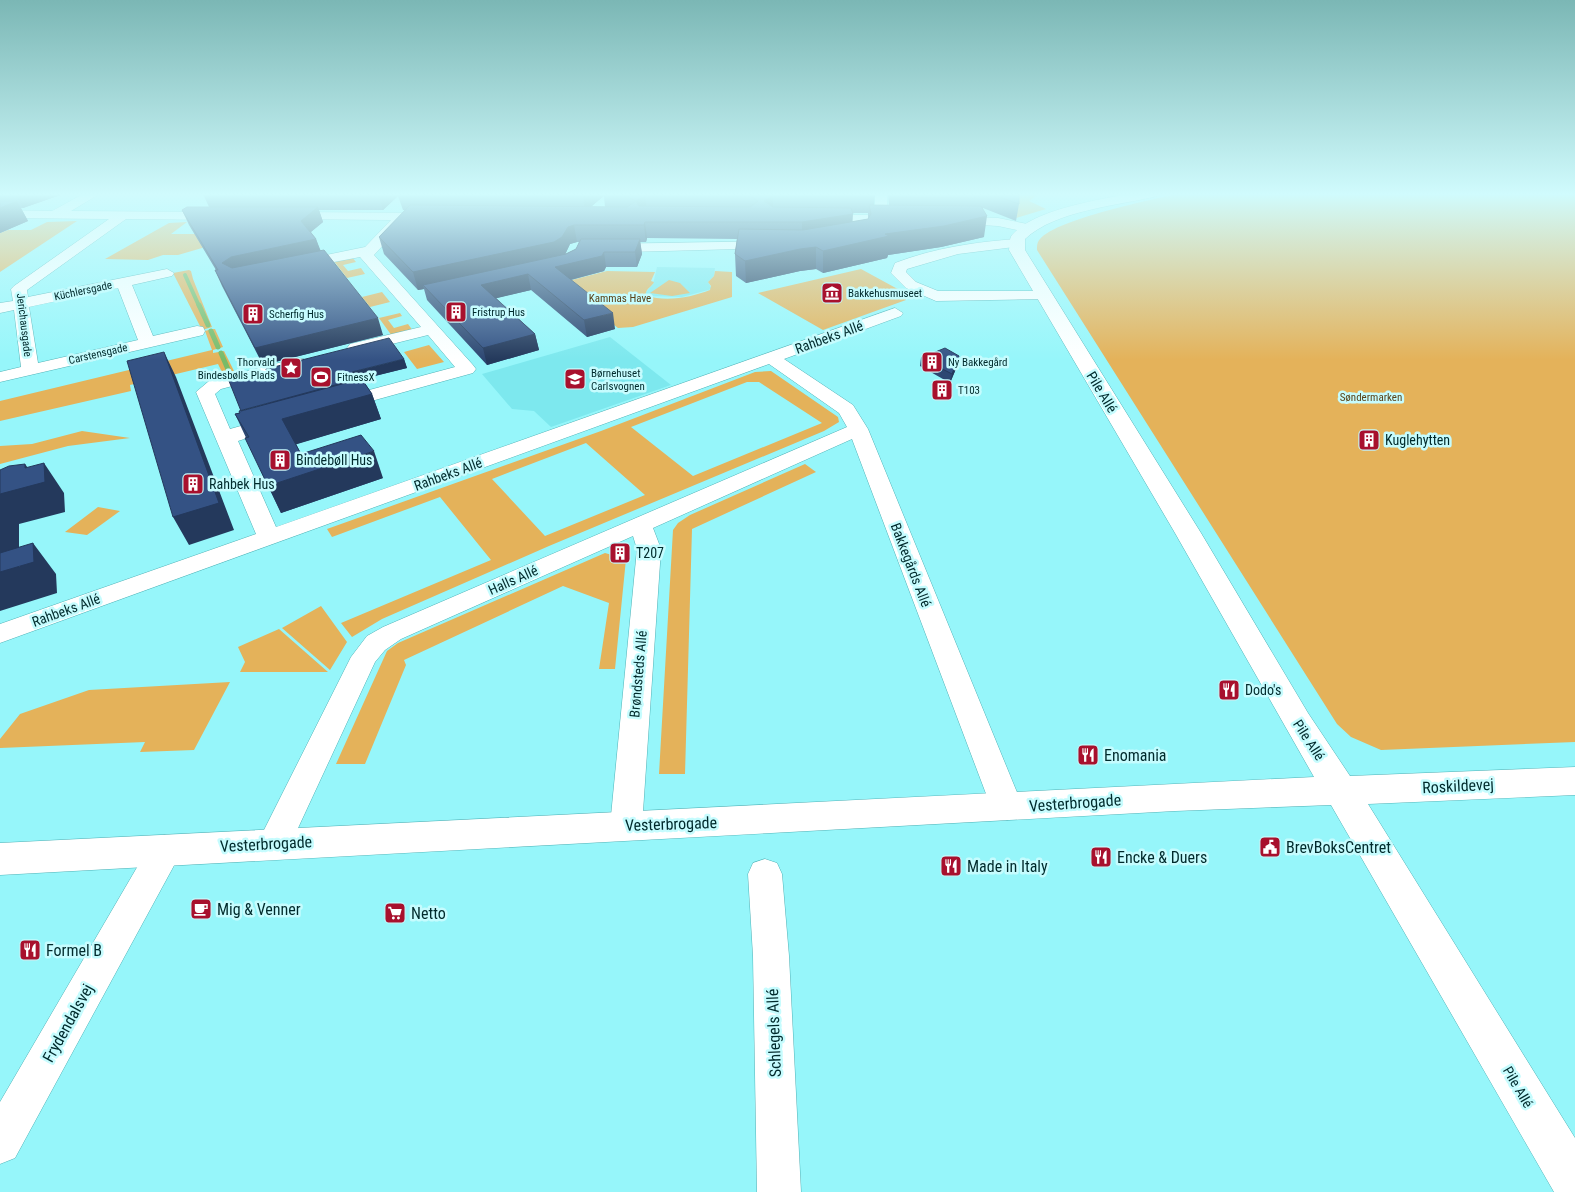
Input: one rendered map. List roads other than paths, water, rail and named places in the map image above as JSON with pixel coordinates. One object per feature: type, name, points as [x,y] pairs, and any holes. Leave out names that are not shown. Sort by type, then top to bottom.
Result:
[{"type":"street","name":"Jerichausgade","points":[[30,370],[19,289],[75,249]]},
{"type":"street","points":[[321,409],[467,369],[366,255],[370,249]]},
{"type":"street","points":[[967,249],[914,261],[898,268],[898,273],[904,281],[936,296],[1044,296]]},
{"type":"street","name":"Pile Allé","points":[[1017,249],[1044,296],[1188,533],[1297,722],[1341,790],[1575,1183]]},
{"type":"street","points":[[284,268],[368,251]]},
{"type":"street","name":"Küchlersgade","points":[[0,308],[167,273]]},
{"type":"street","points":[[123,282],[147,342]]},
{"type":"street","points":[[405,299],[424,295]]},
{"type":"street","name":"Rahbeks Allé","points":[[0,634],[895,313]]},
{"type":"street","points":[[339,353],[431,329]]},
{"type":"street","name":"Carstensgade","points":[[0,377],[197,331]]},
{"type":"street","name":"Bakkegårds Allé","points":[[771,358],[846,410],[858,429],[1007,807]]},
{"type":"street","points":[[268,538],[227,439],[220,430],[205,392],[215,385],[310,360]]},
{"type":"street","points":[[227,439],[237,433],[293,417]]},
{"type":"street","name":"Halls Allé","points":[[274,844],[364,657],[376,643],[392,632],[858,429]]},
{"type":"street","name":"Brøndsteds Allé","points":[[626,826],[649,549],[640,524]]},
{"type":"street","name":"Roskildevej","points":[[1341,790],[1575,780]]},
{"type":"street","name":"Vesterbrogade","points":[[0,859],[1175,797],[1341,790]]},
{"type":"street","name":"Frydendalsvej","points":[[0,1143],[165,850]]},
{"type":"street","name":"Schlegels Allé","points":[[765,874],[771,956],[779,1192]]},
{"type":"waterway","points":[[185,275],[199,306]]},
{"type":"waterway","points":[[199,305],[208,325]]},
{"type":"waterway","points":[[211,331],[218,347]]},
{"type":"waterway","points":[[221,353],[230,374]]},
{"type":"place","name":"Bakkehusmuseet","points":[[832,293]]},
{"type":"place","name":"Fristrup Hus","points":[[456,312]]},
{"type":"place","name":"Scherfig Hus","points":[[253,314]]},
{"type":"place","name":"Ny Bakkegård","points":[[932,362]]},
{"type":"place","name":"Thorvald Bindesbølls Plads","points":[[291,368]]},
{"type":"place","name":"FitnessX","points":[[321,377]]},
{"type":"place","name":"Børnehuset Carlsvognen","points":[[575,379]]},
{"type":"place","name":"T103","points":[[942,390]]},
{"type":"place","name":"Kuglehytten","points":[[1369,440]]},
{"type":"place","name":"Bindebøll Hus","points":[[280,460]]},
{"type":"place","name":"Rahbek Hus","points":[[193,484]]},
{"type":"place","name":"T207","points":[[620,553]]},
{"type":"place","name":"Dodo's","points":[[1229,690]]},
{"type":"place","name":"Enomania","points":[[1088,755]]},
{"type":"place","name":"BrevBoksCentret","points":[[1270,847]]},
{"type":"place","name":"Encke & Duers","points":[[1101,857]]},
{"type":"place","name":"Made in Italy","points":[[951,866]]},
{"type":"place","name":"Mig & Venner","points":[[201,909]]},
{"type":"place","name":"Netto","points":[[395,913]]},
{"type":"place","name":"Formel B","points":[[30,950]]},
{"type":"park label","name":"Kammas Have","points":[[620,298]]},
{"type":"park label","name":"Søndermarken","points":[[1371,397]]}]
